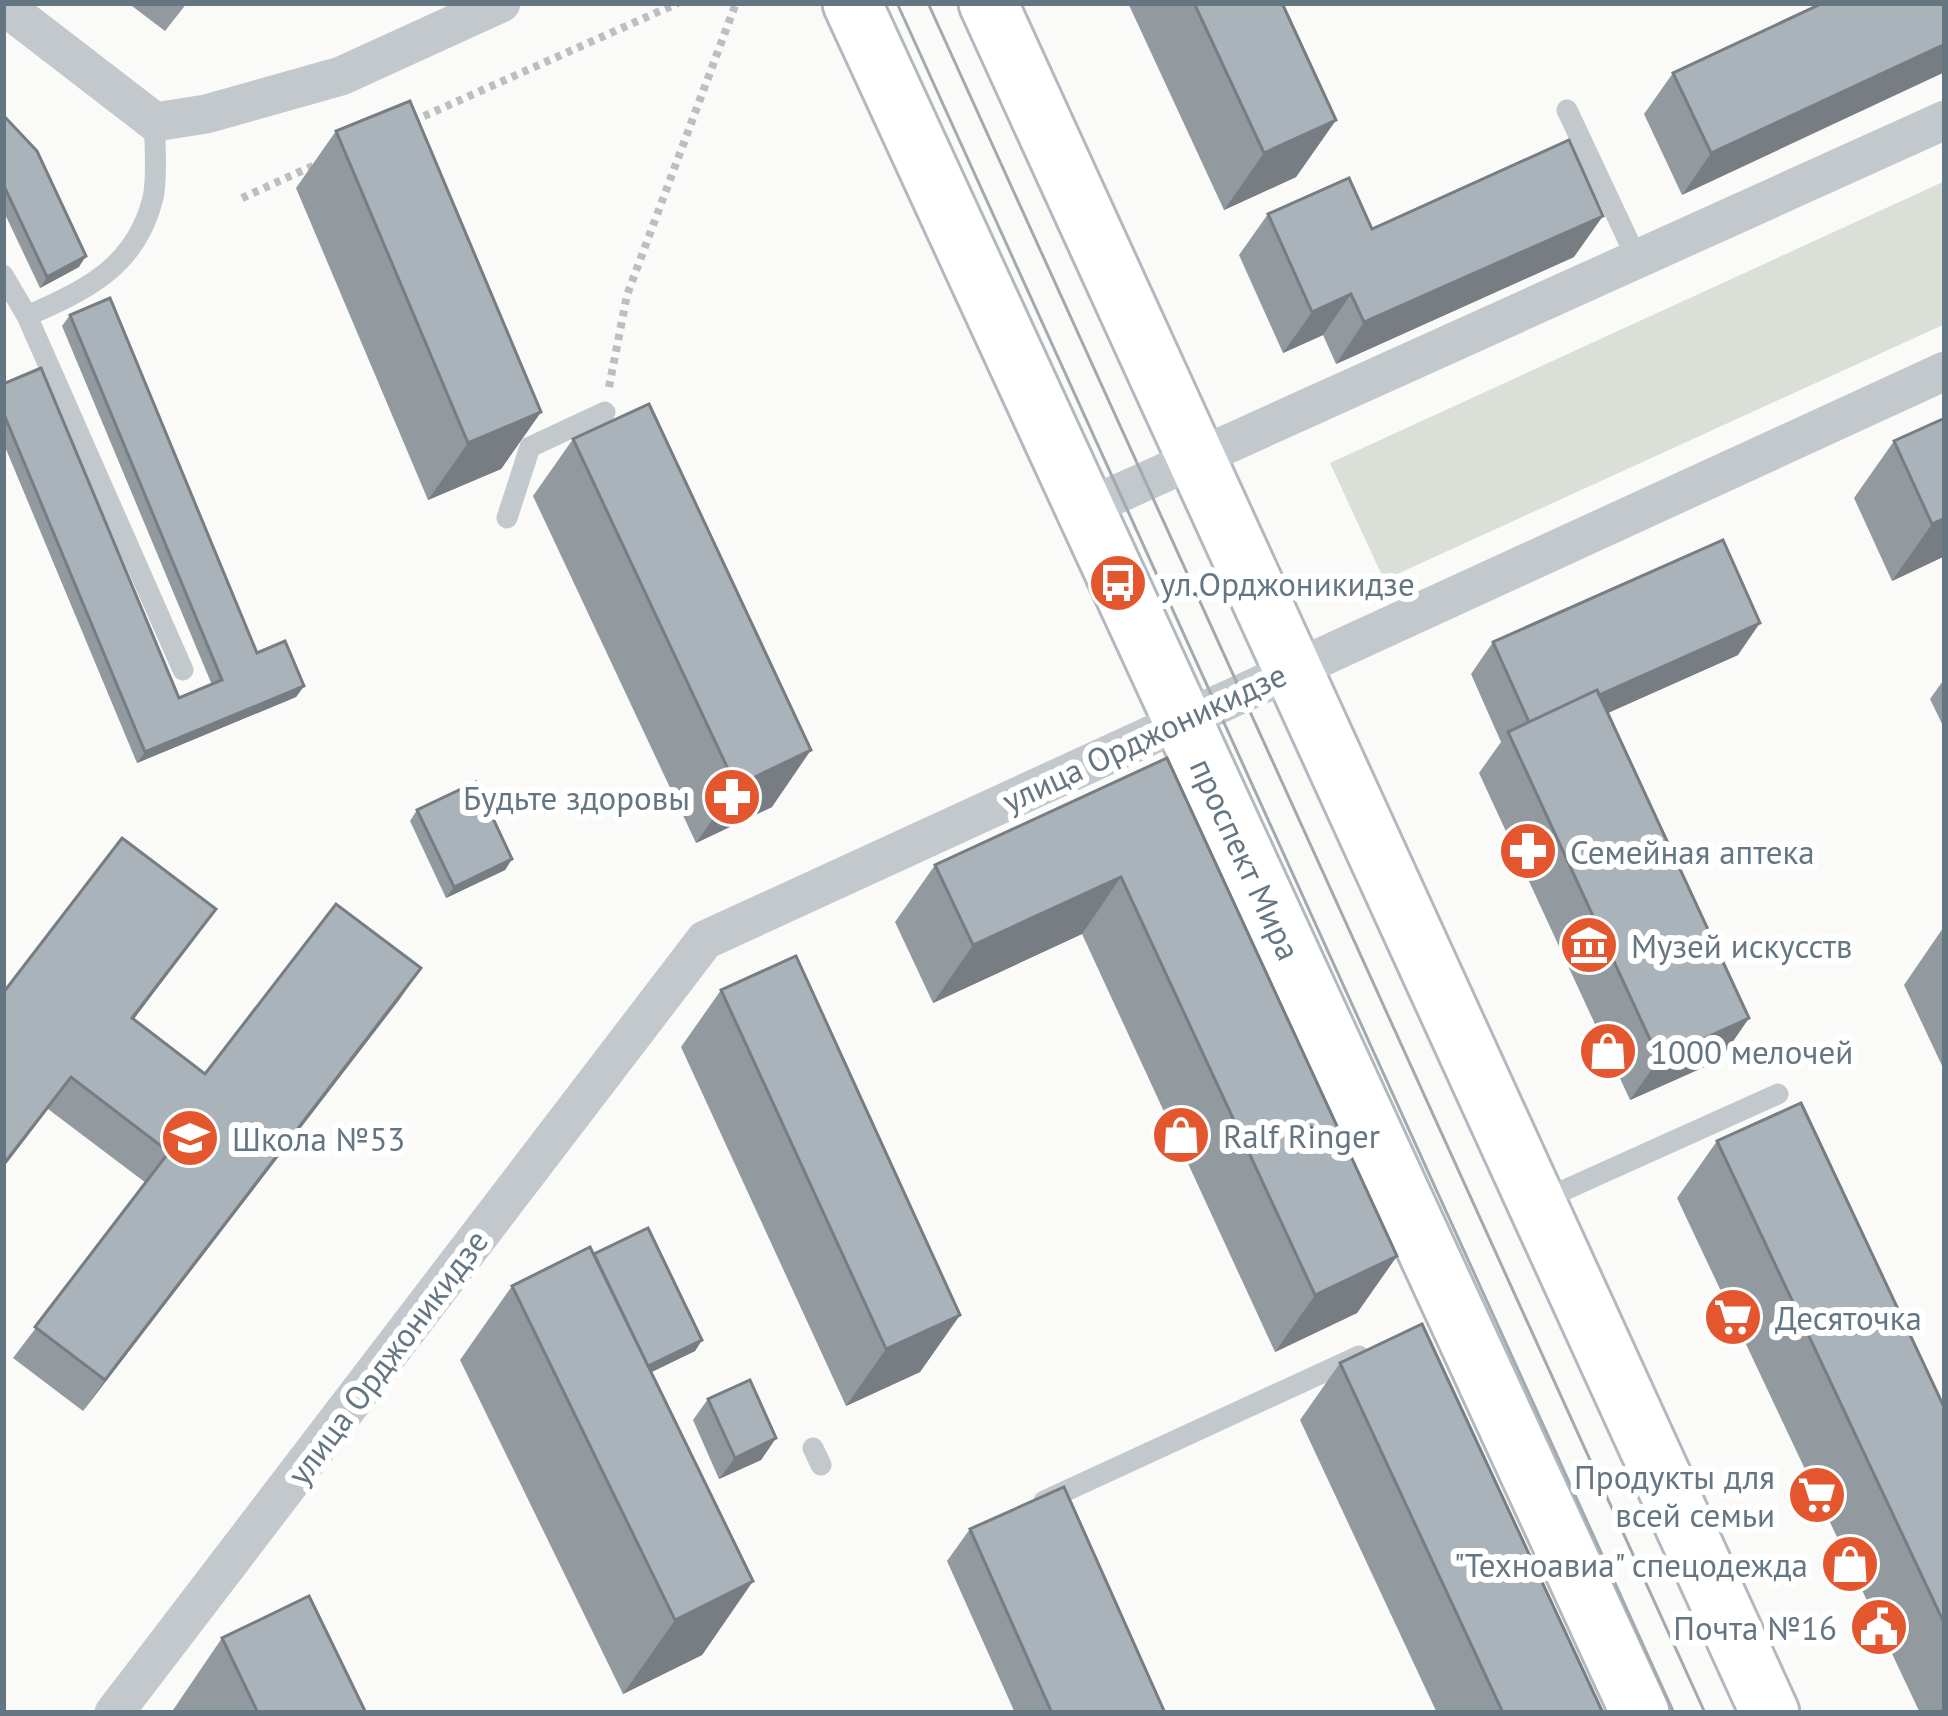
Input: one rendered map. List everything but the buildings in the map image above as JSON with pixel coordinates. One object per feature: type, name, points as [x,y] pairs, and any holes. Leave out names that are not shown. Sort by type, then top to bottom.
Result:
[{"type":"main road","name":"проспект Мира","points":[[851,3],[1181,720],[1444,1316],[1640,1713]]},
{"type":"main road","points":[[988,3],[1770,1713]]},
{"type":"street","points":[[3,5],[155,122],[206,114],[341,76],[454,12],[501,3]]},
{"type":"street","points":[[1084,509],[1945,120]]},
{"type":"street","name":"улица Орджоникидзе","points":[[114,1713],[705,940],[1945,371]]},
{"type":"lane","points":[[1568,110],[1637,260]]},
{"type":"lane","points":[[27,316],[89,288],[134,246],[153,196],[155,122]]},
{"type":"lane","points":[[3,275],[27,316],[183,670]]},
{"type":"lane","points":[[508,518],[530,447],[604,412]]},
{"type":"lane","points":[[1537,1203],[1778,1094]]},
{"type":"lane","points":[[1054,1522],[1044,1501],[1384,1345]]},
{"type":"path","points":[[394,130],[678,3]]},
{"type":"path","points":[[604,412],[627,296],[736,3]]},
{"type":"path","points":[[242,198],[329,159]]},
{"type":"shaded area","points":[[1945,181],[1945,324],[1384,580],[1330,463]]},
{"type":"tram line","points":[[897,3],[1674,1713]]},
{"type":"tram line","points":[[928,3],[1705,1713]]},
{"type":"place","name":"ул.Орджоникидзе","points":[[1118,583]]},
{"type":"place","name":"Будьте здоровы","points":[[732,797]]},
{"type":"place","name":"Семейная аптека","points":[[1528,851]]},
{"type":"place","name":"Музей искусств","points":[[1589,945]]},
{"type":"place","name":"1000 мелочей","points":[[1608,1051]]},
{"type":"place","name":"Ralf Ringer","points":[[1181,1135]]},
{"type":"place","name":"Школа №53","points":[[190,1138]]},
{"type":"place","name":"Десяточка","points":[[1733,1317]]},
{"type":"place","name":"Продукты для всей семьи","points":[[1817,1495]]},
{"type":"place","name":"\"Техноавиа\" спецодежда","points":[[1850,1564]]},
{"type":"place","name":"Почта №16","points":[[1879,1627]]}]
